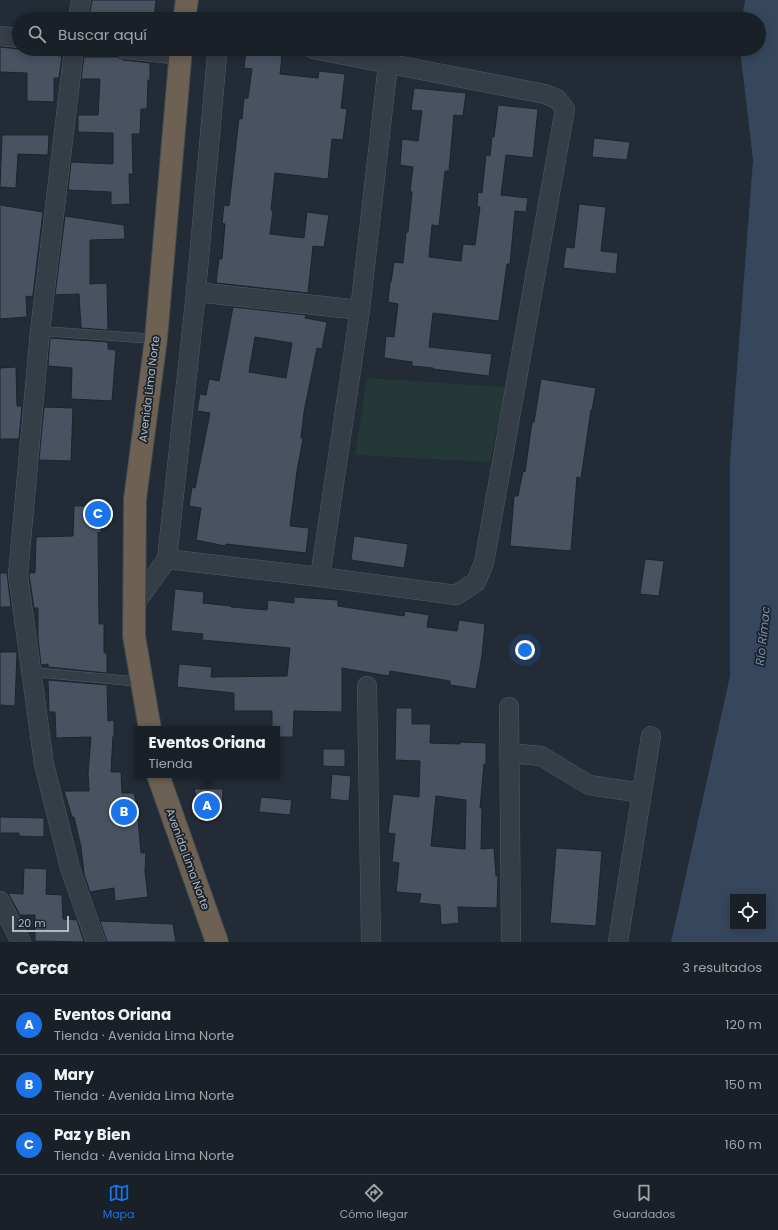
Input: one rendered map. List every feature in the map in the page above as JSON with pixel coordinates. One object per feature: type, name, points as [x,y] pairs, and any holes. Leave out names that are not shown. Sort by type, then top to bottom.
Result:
[{"type":"highway","points":[[185,12],[186,0]]},
{"type":"highway","name":"Avenida Lima Norte","points":[[149,726],[134,636],[135,498],[156,339],[181,56]]},
{"type":"highway","name":"Avenida Lima Norte","points":[[159,778],[217,942]]},
{"type":"street","points":[[79,12],[81,0]]},
{"type":"street","points":[[0,36],[12,37]]},
{"type":"street","points":[[73,56],[40,330],[18,576],[44,764],[70,868],[96,942]]},
{"type":"street","points":[[134,605],[167,559],[196,292],[217,56]]},
{"type":"street","points":[[167,559],[456,594],[476,582],[484,563],[565,109],[557,99],[545,94],[348,56]]},
{"type":"street","points":[[320,577],[360,310],[388,64]]},
{"type":"street","points":[[196,292],[360,310]]},
{"type":"street","points":[[367,686],[371,942]]},
{"type":"street","points":[[509,708],[511,942]]},
{"type":"street","points":[[618,942],[652,736]]},
{"type":"street","points":[[510,753],[541,756],[588,785],[642,793]]},
{"type":"street","points":[[0,901],[21,942]]},
{"type":"lane","points":[[40,330],[156,339]]},
{"type":"lane","points":[[32,672],[142,682]]},
{"type":"green space","points":[[367,378],[506,387],[490,462],[355,455]]},
{"type":"water","name":"Río Rímac","points":[[745,0],[778,0],[778,942],[671,942],[730,676],[730,460],[753,160],[741,56],[766,56],[766,12],[743,12]]},
{"type":"building","points":[[92,0],[156,0],[155,12],[90,12]]},
{"type":"building","points":[[0,47],[12,48],[12,56],[62,56],[59,78],[54,78],[54,102],[27,101],[27,73],[0,72]]},
{"type":"building","points":[[246,56],[282,56],[280,74],[318,78],[319,71],[345,74],[341,108],[347,109],[343,140],[332,139],[328,179],[275,173],[270,234],[304,238],[307,212],[329,215],[324,247],[313,246],[308,293],[216,283],[219,259],[222,259],[225,224],[222,223],[224,205],[229,206],[239,118],[242,119],[244,98],[248,98],[252,69],[244,68]]},
{"type":"building","points":[[84,57],[118,57],[124,60],[150,63],[147,109],[141,109],[140,134],[132,134],[133,174],[129,174],[130,204],[111,205],[111,192],[68,190],[71,162],[113,164],[113,133],[78,132],[78,115],[98,115],[100,79],[81,79]]},
{"type":"building","points":[[414,88],[466,93],[463,116],[454,115],[449,171],[445,171],[439,226],[432,225],[429,257],[461,261],[463,244],[475,245],[480,207],[477,206],[478,192],[482,193],[486,155],[490,156],[498,105],[538,109],[533,158],[506,155],[501,195],[528,198],[526,212],[515,211],[510,264],[507,264],[499,321],[433,313],[429,347],[492,354],[489,376],[412,366],[412,362],[384,358],[386,336],[394,337],[398,304],[388,302],[390,282],[394,262],[403,263],[412,192],[410,191],[413,167],[400,165],[402,139],[418,141],[422,111],[411,110]]},
{"type":"building","points":[[2,135],[49,135],[48,155],[18,154],[16,188],[0,187]]},
{"type":"building","points":[[594,138],[630,142],[627,160],[592,157]]},
{"type":"building","points":[[579,204],[606,207],[601,251],[618,253],[616,274],[563,268],[566,247],[574,248]]},
{"type":"building","points":[[0,205],[43,212],[33,295],[32,297],[26,296],[27,317],[0,319]]},
{"type":"building","points":[[65,216],[124,225],[125,239],[90,240],[90,284],[107,283],[108,330],[81,328],[79,294],[55,295]]},
{"type":"building","points":[[233,307],[306,315],[305,318],[327,322],[322,349],[317,348],[304,412],[301,438],[303,439],[297,471],[290,526],[309,528],[306,553],[226,544],[225,546],[196,540],[201,508],[189,506],[192,487],[195,488],[210,413],[197,411],[200,394],[206,395],[209,379],[219,381]],"holes":[[[255,337],[292,343],[286,378],[249,372]]]},
{"type":"building","points":[[50,338],[108,342],[108,349],[116,350],[112,401],[71,399],[72,368],[48,366]]},
{"type":"building","points":[[16,367],[17,406],[22,406],[19,439],[0,439],[0,368]]},
{"type":"building","points":[[541,379],[596,388],[591,410],[581,478],[577,477],[571,551],[510,546],[514,496],[518,496],[523,471],[525,472],[532,422],[534,422]]},
{"type":"building","points":[[44,407],[73,408],[71,461],[39,460]]},
{"type":"building","points":[[74,506],[102,506],[101,533],[98,532],[99,624],[104,624],[104,653],[107,653],[107,673],[48,667],[48,664],[41,665],[38,638],[38,608],[34,608],[29,575],[29,573],[35,573],[36,537],[73,536]]},
{"type":"building","points":[[354,536],[408,544],[404,568],[351,560]]},
{"type":"building","points":[[645,559],[664,561],[659,596],[640,594]]},
{"type":"building","points":[[0,573],[7,573],[11,607],[0,607]]},
{"type":"building","points":[[175,589],[204,592],[203,603],[231,607],[267,610],[268,600],[294,603],[294,597],[338,600],[338,606],[404,616],[405,611],[429,615],[427,627],[457,631],[459,620],[485,624],[482,656],[476,689],[450,685],[450,681],[390,671],[389,676],[342,668],[342,712],[294,711],[293,737],[280,737],[280,726],[272,726],[272,711],[234,711],[234,693],[177,687],[179,664],[212,667],[211,677],[287,676],[290,648],[202,640],[203,634],[171,631]]},
{"type":"building","points":[[0,652],[17,652],[15,706],[0,705]]},
{"type":"building","points":[[48,680],[107,685],[108,721],[114,720],[111,772],[121,772],[122,793],[134,793],[140,819],[138,819],[141,853],[146,853],[145,872],[148,897],[115,901],[114,888],[90,892],[84,874],[81,847],[74,817],[72,817],[64,791],[89,791],[88,773],[91,737],[56,738],[55,712],[49,712]]},
{"type":"building","points":[[396,708],[412,708],[412,724],[431,724],[430,743],[486,743],[486,764],[484,764],[480,808],[482,808],[481,849],[494,848],[496,876],[498,876],[497,908],[458,907],[459,923],[441,925],[440,905],[419,903],[421,894],[396,892],[399,863],[392,862],[395,834],[388,833],[393,794],[419,797],[420,761],[395,760]],"holes":[[[436,796],[466,800],[465,849],[431,846]]]},
{"type":"building","points":[[323,749],[345,749],[345,767],[323,766]]},
{"type":"building","points":[[332,774],[351,776],[349,801],[330,799]]},
{"type":"building","points":[[194,789],[223,789],[222,811],[201,811]]},
{"type":"building","points":[[261,797],[292,800],[290,815],[259,812]]},
{"type":"building","points":[[0,817],[44,818],[44,837],[19,836],[19,833],[0,833]]},
{"type":"building","points":[[556,848],[602,851],[596,926],[550,923]]},
{"type":"building","points":[[24,868],[47,869],[46,894],[62,895],[63,919],[77,920],[84,942],[35,941],[35,915],[20,915],[8,893],[23,894]]},
{"type":"building","points":[[100,921],[173,924],[176,942],[107,942]]},
{"type":"place","name":"Paz y Bien","points":[[98,514]]},
{"type":"place","name":"Eventos Oriana","points":[[207,806]]},
{"type":"place","name":"Mary","points":[[124,812]]}]
